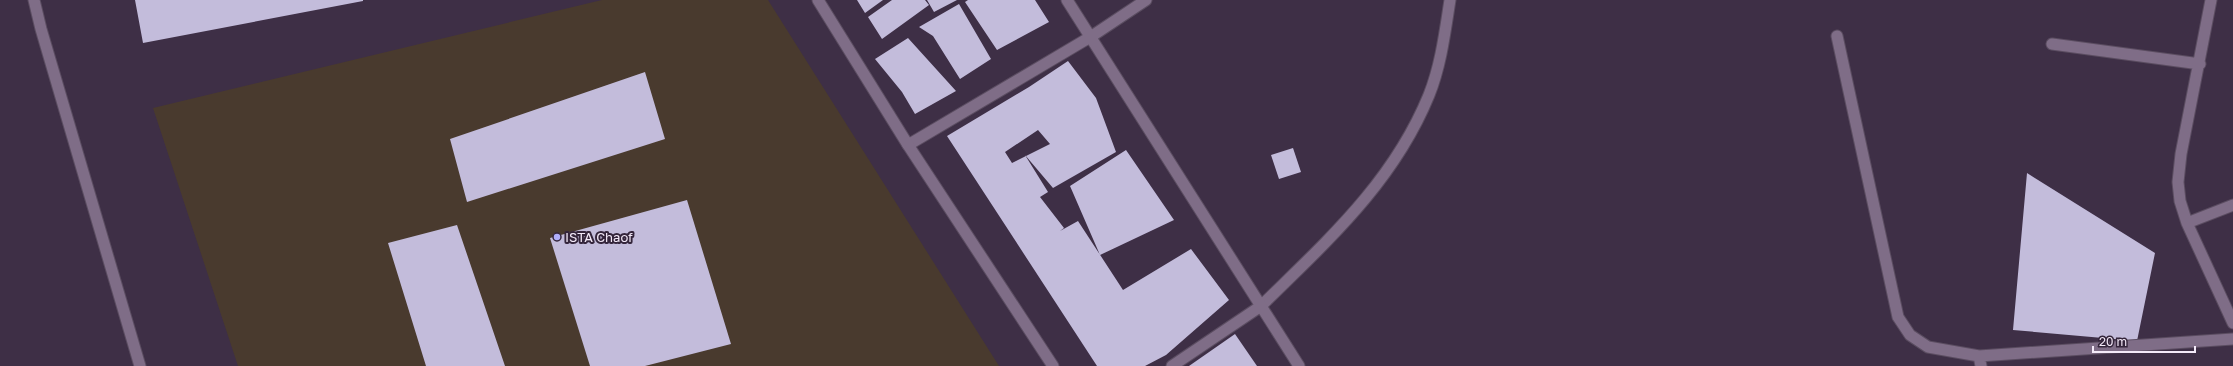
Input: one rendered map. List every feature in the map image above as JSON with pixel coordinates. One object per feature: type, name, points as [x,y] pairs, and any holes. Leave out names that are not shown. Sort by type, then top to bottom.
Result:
[{"type":"street","points":[[34,0],[40,30],[140,366]]},
{"type":"street","points":[[818,0],[908,145],[1053,366]]},
{"type":"street","points":[[1067,0],[1092,36],[1299,366]]},
{"type":"street","points":[[908,145],[1092,36],[1146,0]]},
{"type":"street","points":[[1172,366],[1261,306],[1356,211],[1384,176],[1408,138],[1429,94],[1442,49],[1450,0]]},
{"type":"street","points":[[2211,0],[2200,64],[2181,154],[2178,182],[2180,201],[2187,223],[2233,323]]},
{"type":"street","points":[[1837,36],[1898,316],[1910,335],[1928,347],[1980,361],[2233,339]]},
{"type":"street","points":[[2052,44],[2200,64]]},
{"type":"street","points":[[2187,223],[2233,205]]},
{"type":"shaded area","name":"ISTA Chaof","points":[[602,0],[768,0],[999,366],[238,366],[153,108]]},
{"type":"building","points":[[135,0],[363,0],[363,1],[143,43]]},
{"type":"building","points":[[857,0],[883,0],[865,13]]},
{"type":"building","points":[[892,0],[925,0],[929,5],[882,39],[868,17]]},
{"type":"building","points":[[927,0],[957,0],[934,12]]},
{"type":"building","points":[[968,0],[1035,0],[1049,22],[997,50],[965,2]]},
{"type":"building","points":[[959,4],[991,59],[960,79],[933,36],[919,27]]},
{"type":"building","points":[[908,38],[956,91],[915,114],[902,92],[875,59]]},
{"type":"building","points":[[1068,61],[1096,98],[1116,152],[1053,188],[1026,156],[1048,192],[1040,197],[1064,228],[1060,231],[1078,221],[1123,290],[1191,249],[1229,300],[1166,355],[1145,366],[1097,366],[947,136],[1029,87]],"holes":[[[1038,130],[1050,144],[1012,163],[1005,152]]]},
{"type":"building","points":[[645,72],[665,139],[467,202],[450,139]]},
{"type":"building","points":[[1293,148],[1301,172],[1279,179],[1271,155]]},
{"type":"building","points":[[1126,150],[1174,220],[1100,255],[1070,186]]},
{"type":"building","points":[[2027,173],[2155,253],[2137,341],[2013,330]]},
{"type":"building","points":[[687,200],[731,344],[645,366],[590,366],[550,238]]},
{"type":"building","points":[[457,225],[505,366],[426,366],[388,243]]},
{"type":"building","points":[[1235,334],[1257,366],[1189,366]]},
{"type":"place","name":"ISTA Chaof","points":[[557,237]]}]
